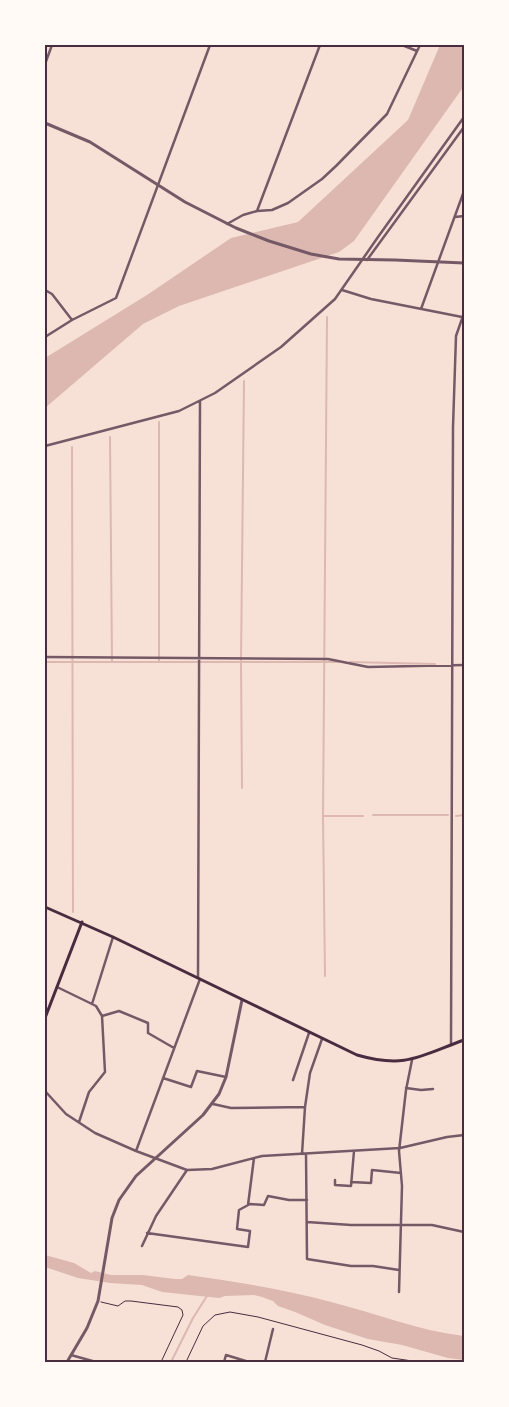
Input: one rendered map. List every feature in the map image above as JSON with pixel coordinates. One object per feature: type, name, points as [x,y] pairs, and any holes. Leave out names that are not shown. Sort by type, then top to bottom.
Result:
[{"type":"main road","points":[[45,907],[82,922],[349,1052],[373,1060],[397,1062],[412,1060],[464,1040]]},
{"type":"main road","points":[[45,1018],[82,922]]},
{"type":"street","points":[[45,64],[52,45]]},
{"type":"street","points":[[45,337],[72,320],[116,298],[210,45]]},
{"type":"street","points":[[257,211],[320,45]]},
{"type":"street","points":[[402,45],[417,51]]},
{"type":"street","points":[[227,224],[239,216],[257,211],[272,210],[297,197],[322,179],[387,114],[420,45]]},
{"type":"street","points":[[365,260],[464,117]]},
{"type":"street","points":[[45,123],[97,145],[158,186],[227,224],[295,249],[339,259],[464,263]]},
{"type":"street","points":[[45,446],[179,411],[231,383],[275,352],[335,299],[464,127]]},
{"type":"street","points":[[420,309],[439,262],[464,190]]},
{"type":"street","points":[[454,217],[464,216]]},
{"type":"street","points":[[45,290],[52,294],[72,320]]},
{"type":"street","points":[[342,290],[371,299],[462,317]]},
{"type":"street","points":[[452,1045],[453,427],[455,343],[464,313]]},
{"type":"street","points":[[136,1151],[199,979],[200,401]]},
{"type":"street","points":[[45,657],[328,659],[368,667],[464,665]]},
{"type":"street","points":[[92,1004],[113,937]]},
{"type":"street","points":[[57,987],[92,1004],[102,1016],[105,1072],[89,1092],[79,1123]]},
{"type":"street","points":[[67,1362],[90,1321],[99,1296],[112,1218],[119,1200],[129,1184],[213,1104],[226,1077],[242,1000]]},
{"type":"street","points":[[102,1016],[119,1011],[148,1023],[148,1033],[174,1048]]},
{"type":"street","points":[[293,1080],[309,1033]]},
{"type":"street","points":[[302,1154],[305,1107],[310,1073],[322,1039]]},
{"type":"street","points":[[399,1292],[402,1173],[400,1148],[406,1088],[412,1060]]},
{"type":"street","points":[[163,1078],[191,1087],[197,1071],[226,1077]]},
{"type":"street","points":[[406,1088],[433,1089]]},
{"type":"street","points":[[45,1091],[66,1114],[101,1136],[187,1170],[212,1169],[254,1158],[400,1148],[464,1135]]},
{"type":"street","points":[[213,1104],[231,1108],[305,1107]]},
{"type":"street","points":[[335,1180],[335,1185],[351,1186],[354,1151]]},
{"type":"street","points":[[306,1154],[307,1259],[351,1266],[374,1266],[399,1270]]},
{"type":"street","points":[[248,1205],[254,1158]]},
{"type":"street","points":[[142,1246],[156,1216],[187,1170]]},
{"type":"street","points":[[351,1182],[371,1183],[372,1170],[402,1173]]},
{"type":"street","points":[[147,1233],[248,1247],[250,1231],[237,1229],[239,1210],[248,1205],[264,1205],[268,1196],[289,1200],[307,1200]]},
{"type":"street","points":[[307,1222],[351,1225],[432,1225],[464,1232]]},
{"type":"street","points":[[265,1362],[273,1329]]},
{"type":"street","points":[[224,1362],[226,1355],[249,1362]]},
{"type":"street","points":[[71,1356],[96,1362]]},
{"type":"path","points":[[101,1302],[118,1306],[125,1301],[131,1301],[178,1307],[182,1310],[183,1315],[161,1362]]},
{"type":"path","points":[[186,1362],[203,1326],[209,1319],[215,1315],[230,1312],[258,1317],[362,1345],[392,1358],[419,1362]]},
{"type":"shaded area","points":[[440,45],[464,45],[464,86],[354,241],[339,252],[179,306],[143,324],[45,408],[45,358],[147,295],[231,238],[298,222],[408,120]]},
{"type":"shaded area","points":[[45,1255],[74,1263],[91,1273],[95,1271],[111,1275],[143,1275],[175,1279],[182,1279],[188,1275],[260,1286],[313,1297],[414,1326],[464,1336],[464,1360],[368,1339],[325,1325],[278,1306],[273,1301],[254,1295],[219,1298],[162,1292],[142,1285],[78,1278],[45,1267]]},
{"type":"waterway","points":[[325,976],[323,816],[327,317]]},
{"type":"waterway","points":[[242,788],[241,662],[244,381]]},
{"type":"waterway","points":[[159,422],[159,662]]},
{"type":"waterway","points":[[110,437],[112,661]]},
{"type":"waterway","points":[[72,447],[73,912]]},
{"type":"waterway","points":[[45,662],[338,662]]},
{"type":"waterway","points":[[350,662],[435,664]]},
{"type":"waterway","points":[[373,815],[448,815]]},
{"type":"waterway","points":[[456,816],[464,815]]},
{"type":"waterway","points":[[323,816],[363,816]]},
{"type":"waterway","points":[[171,1362],[193,1318],[207,1296]]}]
